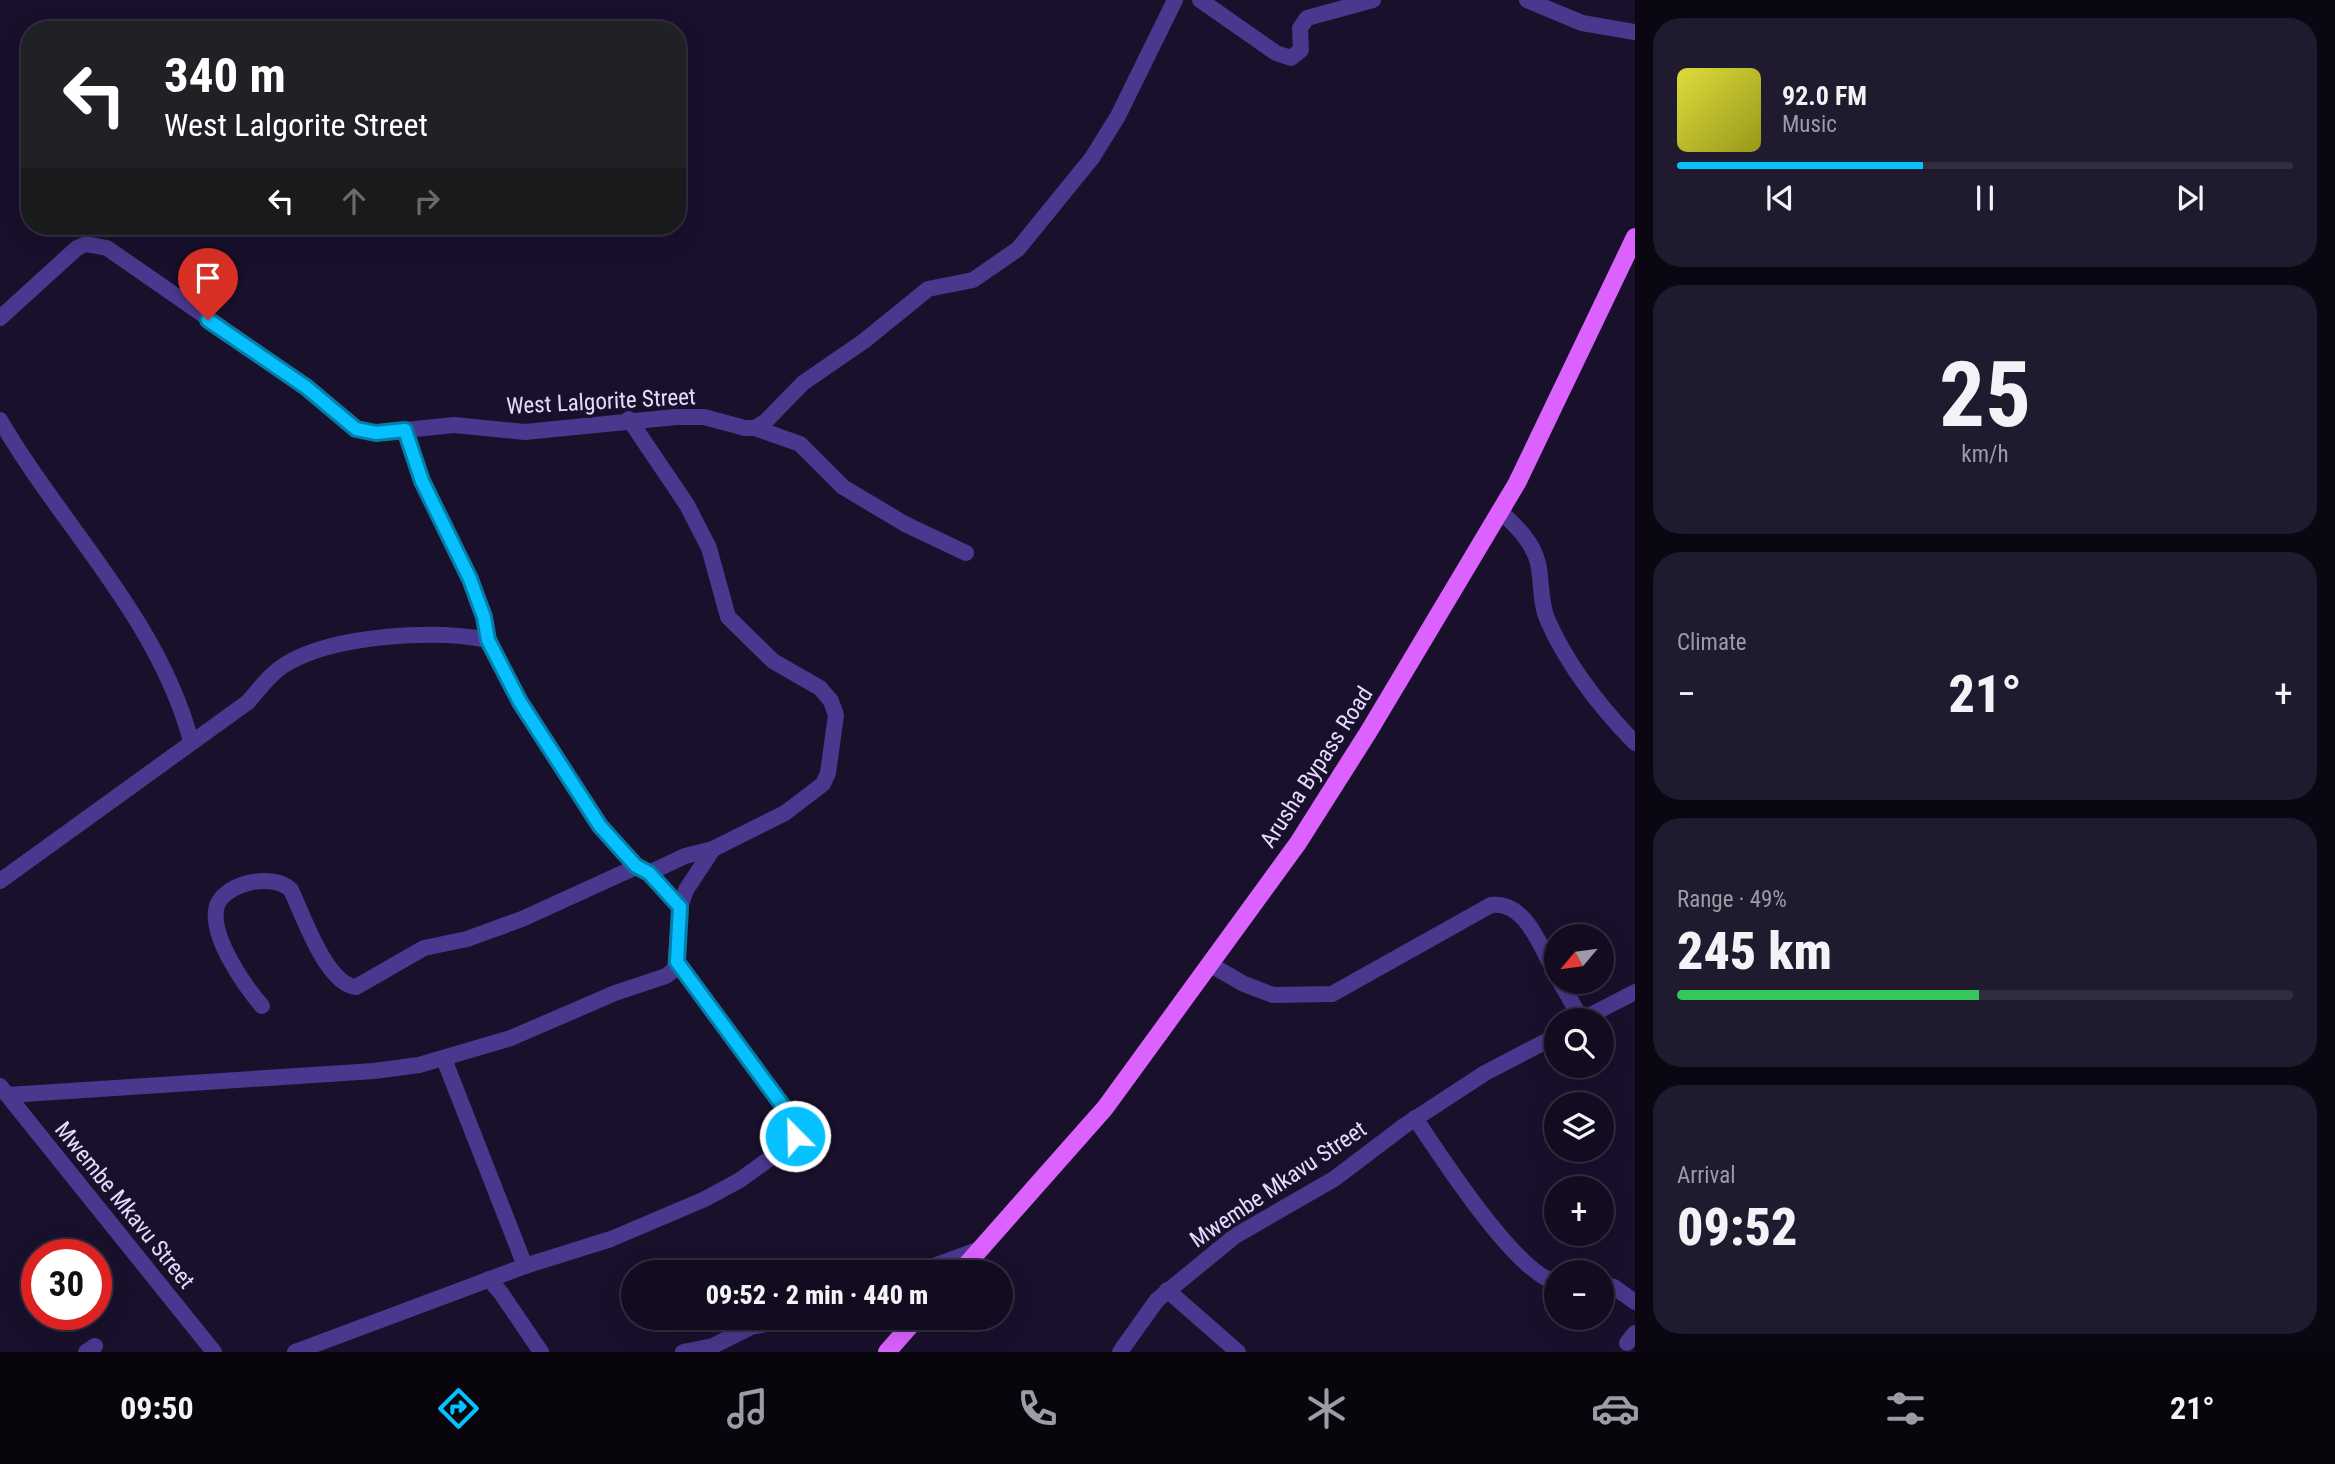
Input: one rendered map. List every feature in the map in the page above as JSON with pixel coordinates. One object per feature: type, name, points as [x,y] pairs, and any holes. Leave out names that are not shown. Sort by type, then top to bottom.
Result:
[{"type":"main road","name":"Arusha Bypass Road","points":[[972,1260],[1091,1125],[1211,965],[1312,821],[1501,512],[1598,320],[1635,237]]},
{"type":"main road","points":[[887,1352],[906,1330]]},
{"type":"street","points":[[755,428],[766,421],[803,383],[864,341],[928,289],[974,280],[1018,249],[1092,158],[1147,60],[1174,0]]},
{"type":"street","points":[[1200,0],[1276,52],[1292,58],[1301,50],[1300,28],[1307,18],[1373,0]]},
{"type":"street","points":[[1527,0],[1582,23],[1635,32]]},
{"type":"street","name":"West Lalgorite Street","points":[[0,318],[78,248],[96,244],[107,248],[306,387],[356,429],[376,433],[454,425],[526,432],[629,419],[704,417],[745,428],[755,428],[800,444],[844,487],[905,524],[966,553]]},
{"type":"street","points":[[262,1006],[242,980],[216,926],[218,901],[224,893],[262,880],[284,883],[291,890],[323,958],[343,981],[356,987],[424,948],[467,939],[642,870],[713,849],[785,813],[823,784],[828,773],[836,715],[831,701],[820,688],[773,662],[728,617],[718,589],[709,548],[687,505],[629,419]]},
{"type":"street","points":[[0,420],[48,496],[145,632],[171,680],[191,741]]},
{"type":"street","points":[[405,430],[422,481],[470,579],[484,617],[488,640],[520,702],[584,803],[642,870],[680,907]]},
{"type":"street","points":[[1501,512],[1517,526],[1537,561],[1547,619],[1565,653],[1605,713],[1635,743]]},
{"type":"street","points":[[0,881],[248,702],[271,675],[285,665],[320,648],[409,635],[450,634],[488,640]]},
{"type":"street","points":[[4,1091],[374,1071],[444,1059],[511,1038],[614,993],[666,976],[675,969],[680,907],[686,890],[713,849]]},
{"type":"street","points":[[1211,965],[1244,984],[1273,995],[1332,995],[1491,905],[1501,904],[1511,907],[1524,918],[1544,953]]},
{"type":"street","points":[[295,1352],[391,1319],[525,1266],[598,1244],[705,1199],[740,1180],[793,1141],[796,1131],[791,1117],[677,962]]},
{"type":"street","points":[[1604,1008],[1635,992]]},
{"type":"street","name":"Mwembe Mkavu Street","points":[[1120,1352],[1167,1290],[1235,1237],[1334,1179],[1415,1118],[1485,1073],[1544,1042]]},
{"type":"street","points":[[444,1059],[525,1266]]},
{"type":"street","name":"Mwembe Mkavu Street","points":[[4,1091],[214,1352]]},
{"type":"street","points":[[1415,1118],[1457,1180],[1515,1254],[1531,1269],[1544,1276]]},
{"type":"street","points":[[950,1260],[984,1248]]},
{"type":"street","points":[[489,1279],[535,1350]]},
{"type":"street","points":[[1614,1287],[1635,1302]]},
{"type":"street","points":[[1167,1290],[1238,1352]]},
{"type":"street","points":[[683,1352],[713,1346],[745,1330]]},
{"type":"route","points":[[208,320],[306,387],[356,429],[376,433],[405,430],[422,481],[470,579],[484,617],[488,640],[520,702],[600,826],[636,866],[649,873],[680,907],[677,962],[791,1117],[795,1136]]}]
